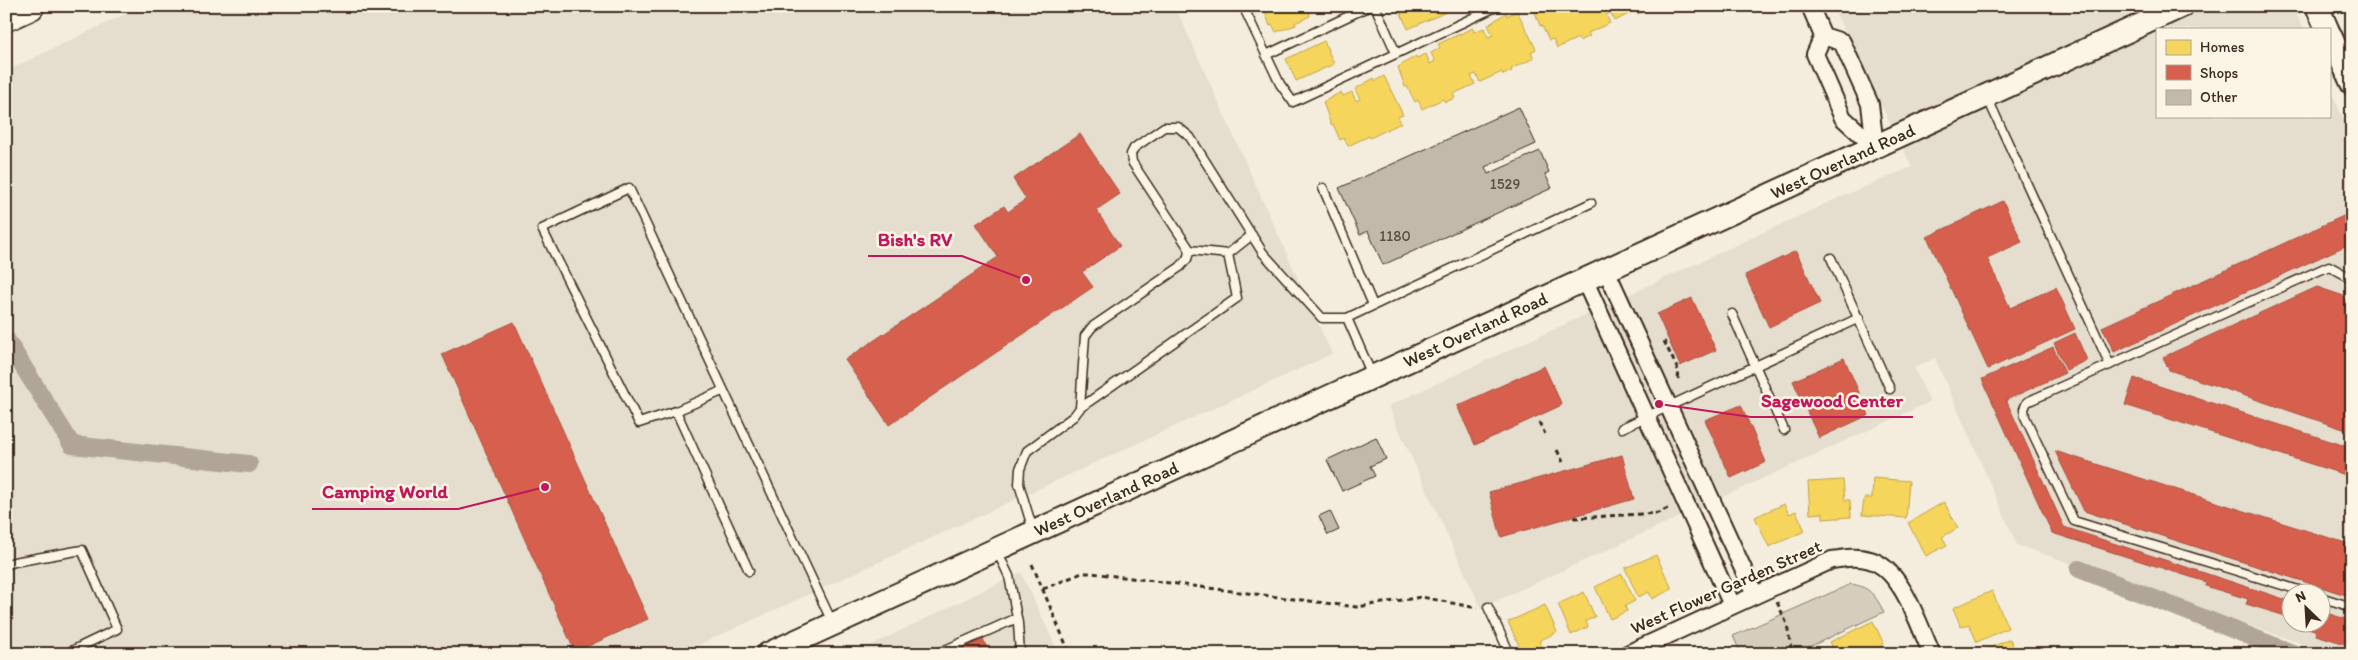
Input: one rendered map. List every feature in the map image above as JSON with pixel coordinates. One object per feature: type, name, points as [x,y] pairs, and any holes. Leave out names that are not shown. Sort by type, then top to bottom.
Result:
[{"type":"highway","points":[[6,17],[30,6]]},
{"type":"street","points":[[1810,6],[1823,36],[1815,54],[1842,118],[1875,147]]},
{"type":"street","name":"West Overland Road","points":[[768,654],[2182,6]]},
{"type":"street","points":[[2317,6],[2327,28]]},
{"type":"street","points":[[2330,35],[2352,83]]},
{"type":"street","points":[[1823,36],[1842,42],[1846,50],[1870,104],[1875,147]]},
{"type":"street","points":[[1606,270],[1755,595]]},
{"type":"street","points":[[1584,279],[1732,605]]},
{"type":"street","name":"West Flower Garden Street","points":[[1627,654],[1832,560],[1853,557],[1872,560],[1887,569],[1899,583],[1932,654]]},
{"type":"lane","points":[[1243,6],[1280,84],[1293,102],[1494,7]]},
{"type":"lane","points":[[1266,55],[1370,6]]},
{"type":"lane","points":[[1375,6],[1396,53]]},
{"type":"lane","points":[[1986,96],[2110,365]]},
{"type":"lane","points":[[1190,250],[1132,162],[1131,154],[1134,148],[1164,126],[1178,127],[1190,137],[1263,253],[1322,318],[1346,318],[1591,204]]},
{"type":"lane","points":[[722,391],[676,411],[639,423],[542,229],[628,188],[833,624]]},
{"type":"lane","points":[[1323,188],[1373,305]]},
{"type":"lane","points":[[1190,250],[1228,254],[1252,235]]},
{"type":"lane","points":[[1080,408],[1084,336],[1092,327],[1180,267],[1187,260],[1190,250]]},
{"type":"lane","points":[[1034,532],[1019,484],[1020,469],[1027,451],[1074,416],[1080,408],[1237,298],[1228,254]]},
{"type":"lane","points":[[1831,258],[1890,389]]},
{"type":"lane","points":[[2280,584],[2074,521],[2025,418],[2024,409],[2027,402],[2329,266],[2349,277],[2352,283]]},
{"type":"lane","points":[[1732,314],[1784,430]]},
{"type":"lane","points":[[1346,318],[1373,376]]},
{"type":"lane","points":[[1622,428],[1859,318]]},
{"type":"lane","points":[[676,411],[750,571]]},
{"type":"lane","points":[[996,549],[1009,576],[1017,618],[1020,654]]},
{"type":"lane","points":[[6,565],[82,550],[117,629],[65,654]]},
{"type":"lane","points":[[2330,600],[2352,607]]},
{"type":"lane","points":[[1488,607],[1510,654]]},
{"type":"lane","points":[[936,654],[1017,618]]},
{"type":"path","points":[[1664,341],[1679,372],[1678,378],[1673,380]]},
{"type":"path","points":[[1539,422],[1545,434]]},
{"type":"path","points":[[1557,450],[1563,462]]},
{"type":"path","points":[[1574,518],[1658,513],[1670,507]]},
{"type":"path","points":[[1032,564],[1051,614],[1070,654]]},
{"type":"path","points":[[1043,589],[1082,573],[1092,573],[1356,607],[1422,597],[1481,609],[1488,607]]},
{"type":"path","points":[[1776,600],[1787,624],[1792,654]]},
{"type":"shaded area","points":[[142,6],[1175,6],[1332,354],[679,654],[6,654],[6,71]]},
{"type":"shaded area","points":[[1832,6],[2293,6],[2303,28],[2156,28],[2156,118],[2330,118],[2330,89],[2352,137],[2352,654],[2332,654],[2017,545],[1935,358],[1914,368],[1930,402],[1481,608],[1388,406],[1838,198],[1912,167]]},
{"type":"shaded area","points":[[1021,572],[1059,654],[853,654]]},
{"type":"shaded area","points":[[1851,584],[1863,587],[1871,593],[1884,612],[1809,647],[1811,654],[1741,654],[1733,636]]},
{"type":"building: Homes","points":[[1263,6],[1317,6],[1318,8],[1309,12],[1310,16],[1295,23],[1296,25],[1276,32],[1272,24],[1270,26]]},
{"type":"building: Homes","points":[[1443,6],[1446,12],[1408,29],[1398,7]]},
{"type":"building: Homes","points":[[1533,6],[1648,6],[1645,7],[1646,10],[1638,14],[1636,10],[1615,21],[1611,13],[1606,15],[1610,23],[1588,33],[1590,36],[1579,41],[1578,38],[1557,48],[1553,39],[1549,40],[1542,25],[1540,26]]},
{"type":"building: Homes","points":[[1517,11],[1536,49],[1531,52],[1534,58],[1503,75],[1502,72],[1480,82],[1476,74],[1471,76],[1475,84],[1453,94],[1455,98],[1445,102],[1443,99],[1422,109],[1418,100],[1415,102],[1407,86],[1405,87],[1398,67],[1416,56],[1417,58],[1426,54],[1430,64],[1435,61],[1431,53],[1440,48],[1438,44],[1473,28],[1474,32],[1484,28],[1488,37],[1493,35],[1488,25],[1506,13],[1507,16]]},
{"type":"building: Homes","points":[[1324,41],[1334,64],[1296,81],[1286,59]]},
{"type":"building: Homes","points":[[1384,76],[1403,115],[1398,117],[1401,123],[1348,146],[1344,138],[1340,140],[1333,124],[1331,125],[1323,102],[1341,92],[1343,96],[1352,92],[1356,101],[1360,99],[1355,89],[1374,78],[1375,81]]},
{"type":"building: Homes","points":[[1873,478],[1909,481],[1906,518],[1862,515],[1864,498],[1872,498]]},
{"type":"building: Homes","points":[[1843,480],[1845,500],[1850,500],[1851,517],[1823,519],[1823,513],[1810,514],[1808,482]]},
{"type":"building: Homes","points":[[1944,502],[1958,528],[1942,537],[1947,545],[1926,556],[1908,523]]},
{"type":"building: Homes","points":[[1784,504],[1789,514],[1796,511],[1805,531],[1769,547],[1755,517]]},
{"type":"building: Homes","points":[[1656,555],[1672,589],[1652,599],[1649,592],[1638,597],[1625,568]]},
{"type":"building: Homes","points":[[1622,574],[1635,601],[1625,606],[1627,611],[1610,619],[1595,587]]},
{"type":"building: Homes","points":[[1992,591],[2008,628],[1977,642],[1969,624],[1961,627],[1953,608]]},
{"type":"building: Homes","points":[[1584,592],[1595,617],[1586,621],[1588,627],[1571,635],[1558,604]]},
{"type":"building: Homes","points":[[1545,605],[1557,632],[1539,641],[1543,650],[1534,654],[1523,654],[1508,622]]},
{"type":"building: Homes","points":[[1873,621],[1884,644],[1877,648],[1879,654],[1835,654],[1830,642]]},
{"type":"building: Homes","points":[[2010,639],[2015,650],[2011,652],[2012,654],[1976,654]]},
{"type":"building: Shops","points":[[1080,134],[1120,194],[1096,210],[1120,246],[1082,272],[1093,287],[889,425],[845,360],[998,257],[976,224],[1004,206],[1008,212],[1026,199],[1013,179]]},
{"type":"building: Shops","points":[[2003,201],[2022,242],[1987,258],[2010,308],[2056,287],[2075,329],[1988,369],[1927,237]]},
{"type":"building: Shops","points":[[2352,212],[2352,260],[2345,246],[2114,352],[2102,327]]},
{"type":"building: Shops","points":[[1796,251],[1820,303],[1769,327],[1745,275]]},
{"type":"building: Shops","points":[[2317,287],[2344,296],[2352,314],[2352,432],[2169,370],[2163,357]]},
{"type":"building: Shops","points":[[1692,298],[1716,350],[1680,366],[1657,314]]},
{"type":"building: Shops","points":[[514,322],[648,619],[575,652],[442,354]]},
{"type":"building: Shops","points":[[2075,333],[2087,360],[2066,370],[2054,343]]},
{"type":"building: Shops","points":[[2053,347],[2065,373],[2006,400],[2064,527],[2280,598],[2280,614],[2246,604],[2248,599],[2205,586],[2206,582],[2052,533],[1982,379]]},
{"type":"building: Shops","points":[[1844,358],[1869,415],[1819,438],[1793,381]]},
{"type":"building: Shops","points":[[1544,366],[1562,405],[1475,445],[1457,406]]},
{"type":"building: Shops","points":[[2134,378],[2352,448],[2352,477],[2125,405]]},
{"type":"building: Shops","points":[[1741,405],[1766,462],[1731,478],[1705,420]]},
{"type":"building: Shops","points":[[2055,451],[2352,545],[2352,597],[2330,590],[2330,582],[2305,582],[2084,511]]},
{"type":"building: Shops","points":[[1622,455],[1634,499],[1501,537],[1489,492]]},
{"type":"building: Shops","points":[[6,509],[14,525],[6,528]]},
{"type":"building: Shops","points":[[2330,614],[2352,621],[2352,646],[2316,635],[2317,632],[2330,632]]},
{"type":"building: Shops","points":[[983,639],[990,654],[952,654]]},
{"type":"building: Other","points":[[1519,107],[1536,144],[1485,167],[1488,174],[1540,151],[1549,172],[1545,174],[1552,188],[1383,265],[1368,231],[1360,235],[1339,188]]},
{"type":"building: Other","points":[[1376,437],[1386,459],[1370,466],[1375,476],[1342,491],[1327,460]]},
{"type":"building: Other","points":[[1330,511],[1339,530],[1328,535],[1319,516]]},
{"type":"waterway","points":[[6,339],[72,445],[249,464]]},
{"type":"waterway","points":[[2079,569],[2295,654]]},
{"type":"place","name":"Bish's RV","points":[[1026,280]]},
{"type":"place","name":"Sagewood Center","points":[[1659,404]]},
{"type":"place","name":"Camping World","points":[[545,487]]}]
